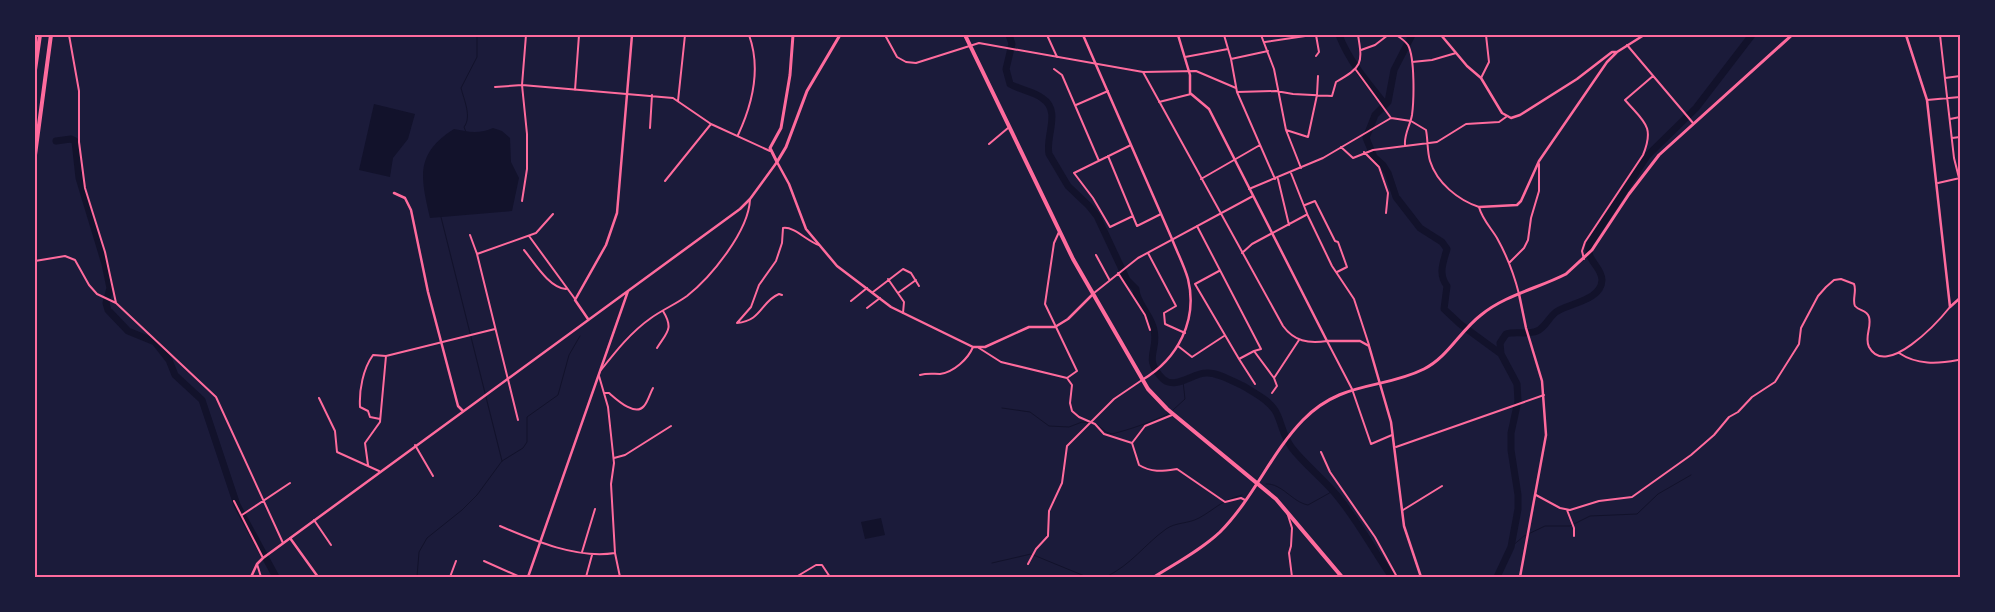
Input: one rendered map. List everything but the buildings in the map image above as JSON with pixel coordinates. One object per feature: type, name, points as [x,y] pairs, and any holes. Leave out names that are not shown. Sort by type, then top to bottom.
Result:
[{"type":"main road","points":[[35,70],[40,35]]},
{"type":"main road","points":[[35,156],[51,35]]},
{"type":"main road","points":[[792,35],[790,75],[781,128],[771,145],[770,151],[777,162],[789,142],[807,91],[840,35]]},
{"type":"main road","points":[[965,35],[1059,231],[1092,295],[1148,390],[1173,415],[1257,483],[1287,511],[1342,577]]},
{"type":"main road","points":[[1154,577],[1203,545],[1219,532],[1245,500],[1292,434],[1315,410],[1352,389],[1410,374],[1429,366],[1443,355],[1470,325],[1487,310],[1566,274],[1585,259],[1648,168],[1692,122],[1792,35]]},
{"type":"street","points":[[69,35],[79,91],[79,142],[85,188],[106,252],[116,303]]},
{"type":"street","points":[[522,201],[528,160],[522,85],[526,35]]},
{"type":"street","points":[[575,90],[579,35]]},
{"type":"street","points":[[576,300],[606,245],[615,222],[619,203],[632,35]]},
{"type":"street","points":[[678,101],[685,35]]},
{"type":"street","points":[[738,135],[749,108],[754,82],[755,51],[749,35]]},
{"type":"street","points":[[885,35],[897,57],[912,63],[970,44],[979,43],[1143,72],[1196,71],[1236,88]]},
{"type":"street","points":[[1046,35],[1057,57]]},
{"type":"street","points":[[1028,564],[1036,549],[1048,536],[1049,511],[1062,483],[1067,446],[1114,399],[1162,366],[1178,346],[1190,312],[1190,289],[1186,272],[1083,35]]},
{"type":"street","points":[[1178,35],[1189,70],[1191,94],[1209,109],[1352,389],[1371,444],[1393,434]]},
{"type":"street","points":[[1224,35],[1231,59],[1236,92],[1276,179],[1289,225]]},
{"type":"street","points":[[1261,35],[1268,51],[1279,92],[1286,130],[1301,168]]},
{"type":"street","points":[[1265,42],[1312,35]]},
{"type":"street","points":[[1316,35],[1319,52],[1316,56]]},
{"type":"street","points":[[1236,92],[1279,92],[1332,96],[1336,82],[1356,70],[1359,66],[1361,50],[1358,35]]},
{"type":"street","points":[[1361,50],[1370,48],[1388,35]]},
{"type":"street","points":[[1396,35],[1409,46],[1411,62],[1413,102],[1411,121],[1405,137],[1405,145]]},
{"type":"street","points":[[1441,35],[1481,78],[1506,117]]},
{"type":"street","points":[[1481,78],[1489,62],[1486,35]]},
{"type":"street","points":[[1250,189],[1301,168],[1391,118],[1411,121],[1425,128],[1433,168],[1459,199],[1479,207],[1516,205],[1521,202],[1539,161],[1607,62],[1617,52],[1644,35]]},
{"type":"street","points":[[1906,35],[1927,100],[1938,183],[1950,308]]},
{"type":"street","points":[[1938,183],[1960,178],[1954,158],[1940,35]]},
{"type":"street","points":[[1627,45],[1692,122]]},
{"type":"street","points":[[1185,58],[1228,49]]},
{"type":"street","points":[[1231,59],[1268,51]]},
{"type":"street","points":[[1341,147],[1353,158],[1366,151],[1440,141],[1466,124],[1499,122],[1506,117],[1520,115],[1576,80],[1612,52],[1617,52]]},
{"type":"street","points":[[1411,62],[1432,60],[1456,53]]},
{"type":"street","points":[[1054,69],[1062,75],[1099,161]]},
{"type":"street","points":[[1356,70],[1391,118]]},
{"type":"street","points":[[1143,72],[1200,179],[1283,326],[1290,335],[1299,340],[1360,341],[1370,346]]},
{"type":"street","points":[[1286,130],[1308,137],[1317,95],[1318,76]]},
{"type":"street","points":[[1585,259],[1582,251],[1585,242],[1643,155],[1648,142],[1650,134],[1646,125],[1625,100],[1653,76]]},
{"type":"street","points":[[1945,78],[1960,76]]},
{"type":"street","points":[[495,87],[522,85],[673,98],[711,124],[738,135],[762,149],[770,151]]},
{"type":"street","points":[[1075,105],[1108,90]]},
{"type":"street","points":[[1159,102],[1191,94]]},
{"type":"street","points":[[650,128],[652,96]]},
{"type":"street","points":[[1927,100],[1960,97]]},
{"type":"street","points":[[1950,119],[1960,118]]},
{"type":"street","points":[[665,181],[711,124]]},
{"type":"street","points":[[989,144],[1009,128]]},
{"type":"street","points":[[1952,138],[1960,137]]},
{"type":"street","points":[[1131,145],[1074,173],[1093,198],[1110,227],[1133,216]]},
{"type":"street","points":[[1200,179],[1235,161],[1260,145]]},
{"type":"street","points":[[1366,151],[1378,167],[1388,193],[1386,213]]},
{"type":"street","points":[[1108,156],[1137,226],[1161,214]]},
{"type":"street","points":[[1954,158],[1960,158]]},
{"type":"street","points":[[1509,263],[1524,248],[1528,240],[1530,218],[1539,191],[1539,161]]},
{"type":"street","points":[[252,577],[257,564],[268,554],[711,230],[750,199],[777,162],[789,184],[806,229],[837,266],[903,313],[932,325],[973,347],[979,348],[1001,362],[1068,378],[1072,385],[1070,403],[1072,411],[1079,417],[1091,422],[1104,434],[1132,442]]},
{"type":"street","points":[[1291,173],[1307,215],[1337,272],[1354,299],[1370,346],[1381,382],[1396,447],[1404,526],[1421,577]]},
{"type":"street","points":[[394,193],[404,198],[411,210],[428,292],[458,406],[462,411]]},
{"type":"street","points":[[979,348],[1029,327],[1056,327],[1068,319],[1092,295],[1127,266],[1172,239],[1253,196]]},
{"type":"street","points":[[601,370],[621,346],[652,318],[696,288],[719,264],[739,232],[750,205],[750,199]]},
{"type":"street","points":[[1304,205],[1315,201],[1335,241],[1338,242],[1347,267],[1337,272]]},
{"type":"street","points":[[1479,207],[1480,213],[1496,237],[1509,263],[1519,294],[1526,328],[1540,370],[1544,395],[1546,435],[1520,577]]},
{"type":"street","points":[[477,254],[536,233],[553,214]]},
{"type":"street","points":[[1242,253],[1252,244],[1307,215]]},
{"type":"street","points":[[1198,226],[1219,271],[1260,349],[1239,360]]},
{"type":"street","points":[[782,296],[779,294],[774,296],[754,318],[737,323],[752,307],[760,285],[776,261],[782,243],[782,228],[789,228],[804,239],[819,245]]},
{"type":"street","points":[[1059,231],[1054,243],[1052,271],[1045,304],[1077,371],[1068,378]]},
{"type":"street","points":[[470,235],[477,254],[518,420]]},
{"type":"street","points":[[530,236],[588,319]]},
{"type":"street","points":[[524,250],[548,279],[566,289]]},
{"type":"street","points":[[1148,253],[1176,306],[1164,313],[1165,324],[1184,333]]},
{"type":"street","points":[[1096,255],[1109,280]]},
{"type":"street","points":[[35,261],[72,258],[97,294],[116,303],[216,397],[283,543]]},
{"type":"street","points":[[872,292],[903,269],[916,280],[919,286]]},
{"type":"street","points":[[1219,271],[1195,284],[1224,336],[1255,384]]},
{"type":"street","points":[[1118,273],[1145,315],[1150,330]]},
{"type":"street","points":[[1567,510],[1599,501],[1632,498],[1701,446],[1729,417],[1758,393],[1775,382],[1799,344],[1800,328],[1818,296],[1834,280],[1841,278],[1854,284],[1856,291],[1854,302],[1857,308],[1867,313],[1870,319],[1866,339],[1870,348],[1877,356],[1886,358],[1912,345],[1960,298]]},
{"type":"street","points":[[888,279],[904,304],[903,313]]},
{"type":"street","points":[[898,293],[916,280]]},
{"type":"street","points":[[851,301],[867,288]]},
{"type":"street","points":[[528,577],[629,290]]},
{"type":"street","points":[[867,308],[880,298]]},
{"type":"street","points":[[657,348],[670,327],[670,322],[663,311]]},
{"type":"street","points":[[380,419],[370,416],[368,411],[360,407],[360,395],[368,362],[373,355],[386,356],[494,329]]},
{"type":"street","points":[[1178,346],[1192,357],[1224,336]]},
{"type":"street","points":[[1274,378],[1299,340]]},
{"type":"street","points":[[920,375],[939,374],[953,369],[970,354],[973,347]]},
{"type":"street","points":[[1254,351],[1274,378],[1277,386],[1272,393]]},
{"type":"street","points":[[1898,353],[1905,357],[1930,363],[1958,360]]},
{"type":"street","points":[[368,465],[366,443],[377,428],[380,419],[386,356]]},
{"type":"street","points":[[599,376],[605,393],[614,458],[611,484],[615,553],[620,577]]},
{"type":"street","points":[[605,393],[609,393],[632,409],[639,409],[644,407],[653,388]]},
{"type":"street","points":[[1396,447],[1544,395]]},
{"type":"street","points":[[320,398],[335,431],[337,452],[379,471]]},
{"type":"street","points":[[1132,442],[1145,426],[1173,415]]},
{"type":"street","points":[[614,458],[625,455],[670,426]]},
{"type":"street","points":[[1132,442],[1139,466],[1156,471],[1177,469],[1225,502],[1241,498],[1245,500]]},
{"type":"street","points":[[415,445],[433,476]]},
{"type":"street","points":[[1321,452],[1330,472],[1375,537],[1398,577]]},
{"type":"street","points":[[241,515],[290,483]]},
{"type":"street","points":[[1403,510],[1442,486]]},
{"type":"street","points":[[1536,494],[1567,510],[1573,524],[1574,536]]},
{"type":"street","points":[[234,501],[263,558]]},
{"type":"street","points":[[582,552],[595,509]]},
{"type":"street","points":[[1287,511],[1286,514],[1292,528],[1291,546],[1288,553],[1292,577]]},
{"type":"street","points":[[314,520],[331,545]]},
{"type":"street","points":[[500,526],[540,542],[582,552],[593,554],[615,553]]},
{"type":"street","points":[[290,538],[318,577]]},
{"type":"street","points":[[586,577],[593,554]]},
{"type":"street","points":[[450,577],[456,561]]},
{"type":"street","points":[[484,561],[520,577]]},
{"type":"street","points":[[257,564],[261,577]]},
{"type":"street","points":[[796,577],[816,564],[822,565],[830,577]]},
{"type":"shaded area","points":[[374,104],[415,114],[408,139],[393,158],[390,177],[359,170]]},
{"type":"shaded area","points":[[493,128],[502,131],[510,138],[511,162],[519,178],[512,211],[430,218],[423,179],[426,158],[432,148],[441,138],[454,129],[474,132]]},
{"type":"shaded area","points":[[881,518],[885,535],[865,539],[861,522]]},
{"type":"waterway","points":[[466,132],[464,127],[467,113],[461,88],[477,57],[477,35]]},
{"type":"waterway","points":[[1009,35],[1012,44],[1006,69],[1010,84],[1031,92],[1048,103],[1052,117],[1048,147],[1049,154],[1068,186],[1097,216],[1127,280],[1136,289],[1138,299],[1154,330],[1155,344],[1152,360],[1157,372],[1163,379],[1173,383],[1201,374],[1216,374],[1245,387],[1267,402],[1275,410],[1284,435],[1292,448],[1339,498],[1392,577]]},
{"type":"waterway","points":[[1339,35],[1353,62],[1384,103]]},
{"type":"waterway","points":[[1412,35],[1394,70],[1388,102],[1375,115],[1366,138],[1374,157],[1383,165],[1388,173],[1396,197],[1420,228],[1442,242],[1447,249],[1442,268],[1444,282],[1447,286],[1444,309],[1460,324],[1501,354],[1517,384],[1518,401],[1511,433],[1511,450],[1518,495],[1518,509],[1511,547],[1497,577]]},
{"type":"waterway","points":[[1501,354],[1500,343],[1506,334],[1537,331],[1556,312],[1584,301],[1596,293],[1602,280],[1589,254],[1590,243],[1647,156],[1696,108],[1752,35]]},
{"type":"waterway","points":[[56,141],[71,139],[75,141],[79,178],[105,264],[110,288],[106,303],[108,310],[128,331],[155,342],[169,360],[175,375],[202,400],[237,505],[276,577]]},
{"type":"waterway","points":[[441,217],[502,461]]},
{"type":"waterway","points":[[417,577],[419,552],[427,538],[462,510],[477,495],[502,461],[523,448],[527,442],[527,417],[558,395],[569,355],[580,336]]},
{"type":"waterway","points":[[1173,410],[1185,399],[1183,381]]},
{"type":"waterway","points":[[1002,408],[1030,412],[1049,426],[1069,427],[1082,422],[1090,423]]},
{"type":"waterway","points":[[1096,424],[1112,434],[1140,426],[1168,414]]},
{"type":"waterway","points":[[1511,547],[1524,536],[1545,526],[1570,526],[1590,516],[1637,514],[1658,494],[1691,475]]},
{"type":"waterway","points":[[1266,484],[1277,486],[1308,505],[1333,491]]},
{"type":"waterway","points":[[1106,577],[1131,560],[1166,529],[1195,520],[1223,502],[1242,495]]},
{"type":"waterway","points":[[992,563],[1031,554],[1087,577]]}]
